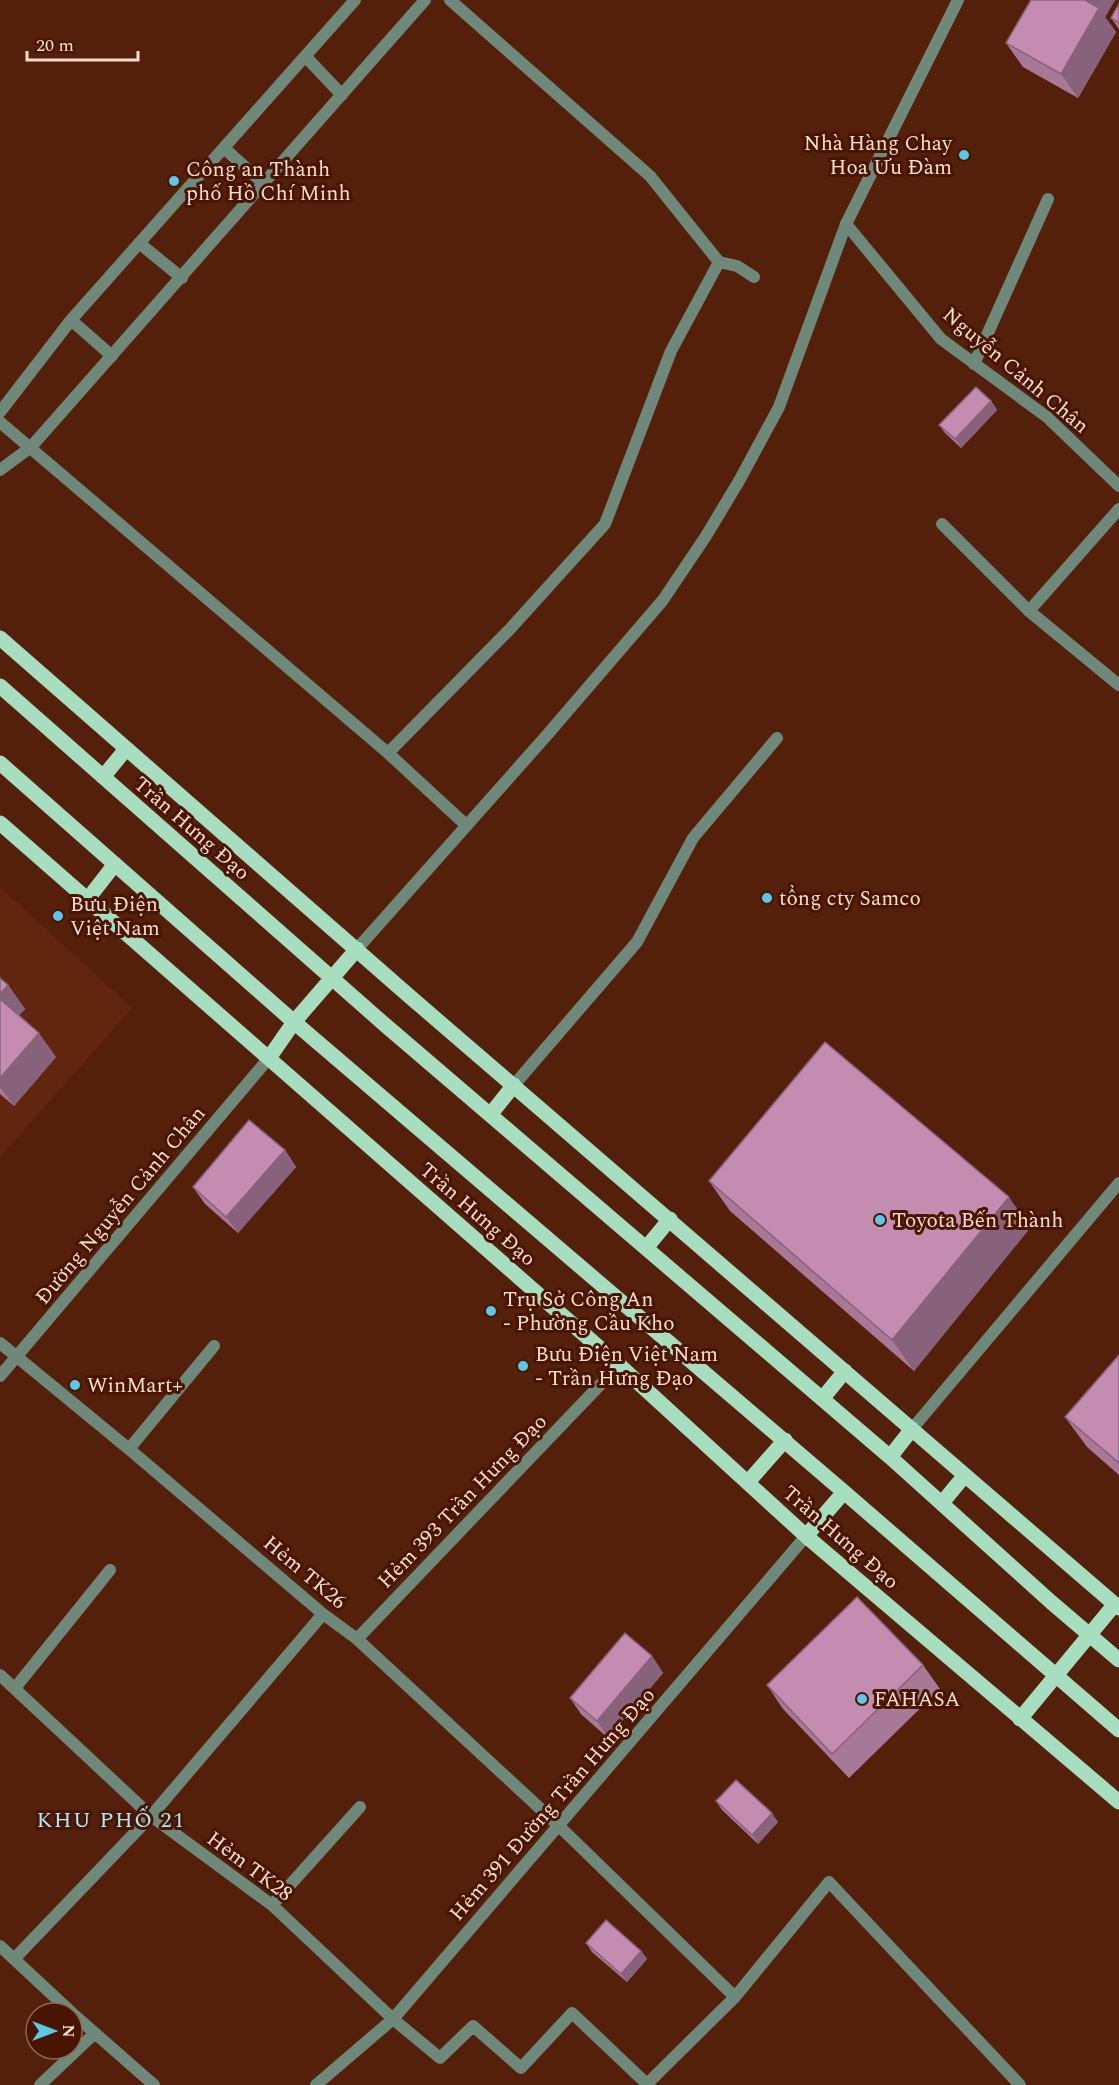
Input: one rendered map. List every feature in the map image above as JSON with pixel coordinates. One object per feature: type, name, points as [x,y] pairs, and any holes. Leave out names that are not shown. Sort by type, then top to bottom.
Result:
[{"type":"main road","name":"Trần Hưng Đạo","points":[[0,638],[1117,1606]]},
{"type":"main road","name":"Trần Hưng Đạo","points":[[0,686],[331,978],[890,1457],[1119,1660]]},
{"type":"main road","points":[[103,777],[126,749]]},
{"type":"main road","name":"Trần Hưng Đạo","points":[[0,763],[294,1022],[784,1440],[1119,1730]]},
{"type":"main road","name":"Trần Hưng Đạo","points":[[0,823],[619,1365],[806,1536],[1119,1802]]},
{"type":"main road","points":[[87,900],[115,864]]},
{"type":"main road","points":[[269,1058],[294,1022],[357,949]]},
{"type":"main road","points":[[490,1115],[514,1085]]},
{"type":"main road","points":[[646,1248],[669,1219]]},
{"type":"main road","points":[[822,1399],[845,1371]]},
{"type":"main road","points":[[890,1457],[912,1429]]},
{"type":"main road","points":[[748,1482],[784,1440]]},
{"type":"main road","points":[[942,1503],[965,1475]]},
{"type":"main road","points":[[806,1536],[844,1492]]},
{"type":"main road","points":[[1020,1719],[1089,1635],[1117,1606]]},
{"type":"street","points":[[0,412],[71,320],[355,0]]},
{"type":"street","points":[[450,0],[650,176],[719,262],[737,266],[754,277]]},
{"type":"street","points":[[357,949],[663,600],[706,536],[779,407],[846,224],[958,0]]},
{"type":"street","points":[[0,470],[31,447],[342,95],[419,2]]},
{"type":"street","points":[[305,56],[342,95]]},
{"type":"street","points":[[224,148],[264,184]]},
{"type":"street","points":[[974,364],[1048,199]]},
{"type":"street","name":"Nguyễn Cảnh Chân","points":[[846,224],[940,339],[1047,417],[1119,486]]},
{"type":"street","points":[[139,243],[182,278]]},
{"type":"street","points":[[388,753],[510,629],[605,524],[671,351],[719,262]]},
{"type":"street","points":[[71,320],[112,356]]},
{"type":"street","points":[[0,422],[388,753],[466,825]]},
{"type":"street","points":[[1029,611],[1119,509]]},
{"type":"street","points":[[942,524],[1029,611],[1119,685]]},
{"type":"street","points":[[514,1085],[637,942],[693,838],[777,738]]},
{"type":"street","name":"Đường Nguyễn Cảnh Chân","points":[[0,1376],[269,1058]]},
{"type":"street","points":[[912,1429],[1119,1182]]},
{"type":"street","name":"Hẻm TK26","points":[[0,1343],[323,1614],[357,1639],[559,1826],[735,1997]]},
{"type":"street","points":[[129,1449],[214,1346]]},
{"type":"street","name":"Hẻm 393 Trần Hưng Ðạo","points":[[357,1639],[619,1365]]},
{"type":"street","name":"Hẻm 391 Đường Trần Hưng Ðạo","points":[[316,2085],[393,2019],[806,1536]]},
{"type":"street","points":[[15,1688],[110,1570]]},
{"type":"street","points":[[14,1959],[151,1816],[323,1614]]},
{"type":"street","name":"Hẻm TK28","points":[[0,1675],[151,1816],[272,1905],[393,2019],[440,2058],[472,2026],[521,2068],[572,2013],[647,2084],[735,1997]]},
{"type":"street","points":[[272,1905],[360,1807]]},
{"type":"street","points":[[735,1997],[829,1882],[1014,2083]]},
{"type":"street","points":[[0,1946],[59,2001]]},
{"type":"street","points":[[84,2024],[154,2085]]},
{"type":"street","points":[[40,2085],[94,2034]]},
{"type":"shaded area","points":[[0,887],[132,1008],[0,1157]]},
{"type":"building","points":[[1031,0],[1085,0],[1099,8],[1061,74],[1006,43]]},
{"type":"building","points":[[1119,4],[1119,23],[1111,18]]},
{"type":"building","points":[[976,387],[991,401],[955,439],[939,425]]},
{"type":"building","points":[[0,978],[8,985],[0,994]]},
{"type":"building","points":[[0,999],[39,1033],[0,1078]]},
{"type":"building","name":"Toyota Bến Thành","points":[[825,1042],[1009,1197],[892,1340],[709,1181]]},
{"type":"building","points":[[249,1120],[285,1150],[226,1217],[193,1187]]},
{"type":"building","points":[[1119,1355],[1119,1463],[1065,1417]]},
{"type":"building","name":"FAHASA","points":[[857,1597],[923,1665],[832,1754],[767,1685]]},
{"type":"building","points":[[625,1633],[652,1656],[597,1721],[570,1698]]},
{"type":"building","points":[[736,1780],[772,1813],[752,1835],[716,1801]]},
{"type":"building","points":[[606,1920],[641,1951],[621,1974],[586,1943]]},
{"type":"place","name":"Nhà Hàng Chay Hoa Ưu Đàm","points":[[964,155]]},
{"type":"place","name":"Công an Thành phố Hồ Chí Minh","points":[[174,181]]},
{"type":"place","name":"tổng cty Samco","points":[[767,898]]},
{"type":"place","name":"Bưu Điện Việt Nam","points":[[58,916]]},
{"type":"place","name":"Toyota Bến Thành","points":[[880,1220]]},
{"type":"place","name":"Trụ Sở Công An - Phường Cầu Kho","points":[[491,1311]]},
{"type":"place","name":"Bưu Điện Việt Nam - Trần Hưng Đạo","points":[[523,1366]]},
{"type":"place","name":"WinMart+","points":[[75,1385]]},
{"type":"place","name":"FAHASA","points":[[862,1699]]},
{"type":"district","name":"KHU PHỐ 21","points":[[111,1819]]}]
